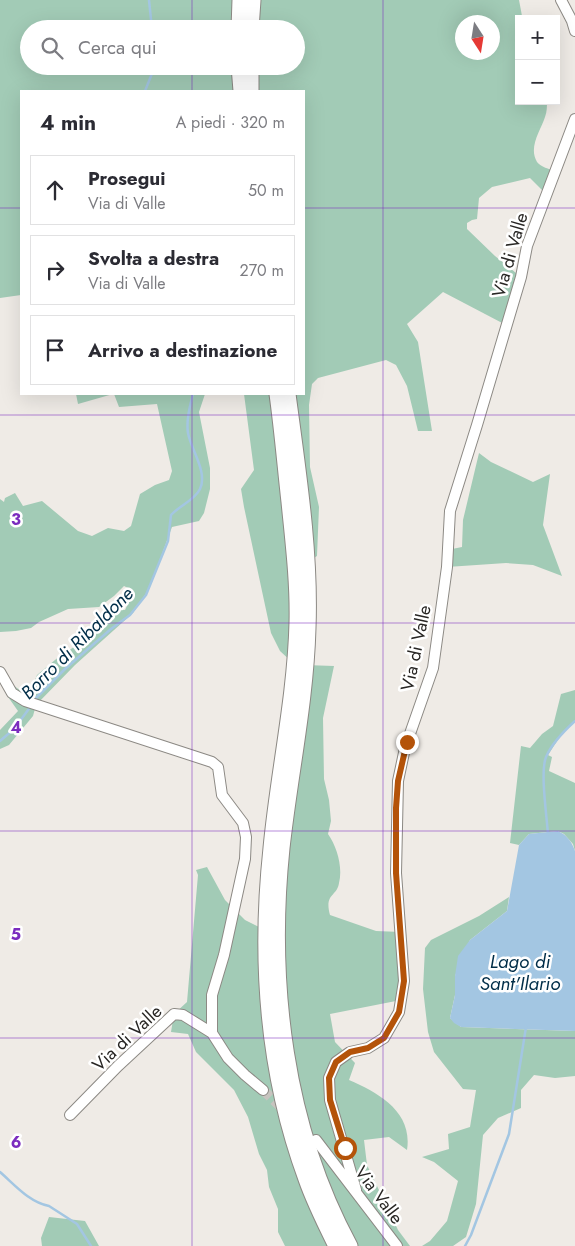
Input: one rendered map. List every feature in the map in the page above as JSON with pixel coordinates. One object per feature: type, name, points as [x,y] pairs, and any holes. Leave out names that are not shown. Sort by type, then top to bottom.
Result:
[{"type":"highway","points":[[239,20],[240,0]]},
{"type":"highway","points":[[252,20],[253,0]]},
{"type":"highway","points":[[240,75],[241,90]]},
{"type":"highway","points":[[251,75],[252,90]]},
{"type":"highway","points":[[277,395],[293,534],[297,624],[291,694],[271,847],[265,910],[268,1007],[278,1077],[295,1144],[306,1179],[336,1246]]},
{"type":"highway","points":[[288,395],[304,530],[308,629],[303,694],[282,848],[276,912],[280,1007],[286,1048],[305,1140],[333,1210],[350,1246]]},
{"type":"street","points":[[561,0],[575,31]]},
{"type":"street","name":"Via di Valle","points":[[356,1190],[330,1100],[329,1078],[336,1062],[350,1052],[368,1048],[384,1038],[399,1012],[404,981],[396,873],[398,781],[405,748],[433,668],[446,569],[450,511],[521,277],[527,246],[575,119]]},
{"type":"street","points":[[0,672],[12,693],[32,703],[212,762],[218,767],[222,795],[243,823],[245,859],[224,955],[212,995],[212,1033]]},
{"type":"street","name":"Via di Valle","points":[[70,1115],[118,1066],[174,1014],[183,1015],[212,1033],[228,1058],[263,1090]]},
{"type":"street","name":"Via Valle","points":[[316,1140],[397,1246]]},
{"type":"green space","points":[[0,0],[240,0],[239,20],[20,20],[20,75],[240,75],[241,90],[20,90],[20,295],[0,298]]},
{"type":"green space","points":[[253,0],[519,0],[522,15],[515,15],[515,105],[547,105],[546,115],[536,139],[534,150],[539,164],[555,171],[546,194],[530,178],[492,187],[479,198],[477,219],[467,223],[467,229],[495,256],[521,277],[506,325],[443,292],[407,324],[418,342],[432,431],[418,431],[407,386],[396,365],[386,360],[318,378],[312,384],[309,405],[310,467],[319,507],[317,556],[306,563],[288,395],[305,395],[305,90],[251,90],[251,75],[305,75],[305,20],[252,20]]},
{"type":"green space","points":[[76,395],[110,395],[78,404]]},
{"type":"green space","points":[[114,395],[205,395],[199,412],[210,468],[210,489],[204,513],[199,521],[172,527],[149,589],[133,613],[75,665],[36,705],[33,716],[9,745],[0,749],[0,730],[18,711],[6,694],[9,688],[13,685],[21,691],[30,693],[37,675],[61,655],[79,644],[90,632],[119,609],[125,610],[134,591],[124,586],[99,607],[68,609],[39,622],[31,628],[0,632],[0,499],[4,502],[5,498],[15,493],[23,506],[42,501],[78,531],[92,536],[108,528],[124,531],[131,526],[140,494],[155,485],[169,480],[172,471],[157,404],[119,407]]},
{"type":"green space","points":[[244,395],[277,395],[294,664],[280,651],[271,633],[244,507],[241,489],[254,470]]},
{"type":"green space","points":[[479,453],[491,462],[533,482],[550,474],[543,525],[562,576],[533,565],[506,563],[447,567],[447,550],[462,547],[463,520]]},
{"type":"green space","points":[[305,665],[334,666],[323,718],[324,779],[331,821],[328,834],[340,864],[338,887],[329,903],[330,915],[376,931],[401,932],[401,1000],[330,1014],[335,1042],[355,1063],[349,1080],[372,1091],[392,1106],[405,1125],[407,1150],[389,1137],[364,1140],[367,1165],[398,1230],[410,1246],[350,1246],[305,1140],[277,956]]},
{"type":"green space","points":[[575,690],[575,721],[563,732],[548,755],[552,757],[549,771],[575,783],[575,851],[573,844],[564,834],[558,831],[529,834],[519,845],[510,843],[521,746],[530,748],[542,734],[553,726],[561,694]]},
{"type":"green space","points":[[207,867],[225,900],[245,920],[265,930],[265,959],[336,1246],[285,1246],[278,1232],[278,1209],[269,1187],[267,1170],[259,1154],[248,1117],[234,1090],[196,1052],[188,1034],[171,1032],[174,1014],[187,1002],[198,875],[196,870]]},
{"type":"green space","points":[[509,897],[507,911],[470,940],[455,976],[455,995],[450,1018],[461,1027],[575,1031],[575,1076],[555,1078],[534,1075],[521,1090],[521,1108],[498,1118],[483,1135],[476,1204],[466,1237],[453,1246],[422,1246],[430,1241],[447,1221],[458,1181],[434,1162],[422,1157],[449,1149],[448,1134],[470,1127],[476,1090],[463,1089],[434,1052],[428,1032],[423,989],[425,948],[431,940],[479,916]]},
{"type":"green space","points":[[49,1217],[85,1221],[99,1246],[42,1246],[41,1238]]},
{"type":"water","name":"Lago di Sant'Ilario","points":[[558,831],[569,839],[575,851],[575,1031],[461,1027],[450,1018],[455,995],[458,956],[470,940],[507,911],[519,845],[529,834]]},
{"type":"waterway","name":"Borro di Ribaldone","points":[[149,0],[151,20]]},
{"type":"waterway","name":"Borro di Ribaldone","points":[[145,90],[151,75]]},
{"type":"waterway","name":"Borro di Ribaldone","points":[[33,701],[65,669],[130,615],[146,595],[168,541],[171,515],[198,493],[202,482],[201,468],[188,433],[188,418],[193,395]]},
{"type":"waterway","name":"Borro di Ribaldone","points":[[0,741],[14,729],[31,706]]},
{"type":"waterway","points":[[548,835],[544,764],[555,742],[575,721]]},
{"type":"waterway","points":[[465,1246],[471,1235],[509,1134],[526,1027]]},
{"type":"waterway","points":[[0,1172],[29,1197],[49,1206],[77,1224],[91,1246]]},
{"type":"tunnel","points":[[263,1090],[284,1110]]},
{"type":"route","points":[[345,1148],[330,1100],[329,1078],[336,1062],[350,1052],[368,1048],[384,1038],[399,1012],[404,981],[396,873],[396,808],[398,781],[407,742]]}]
